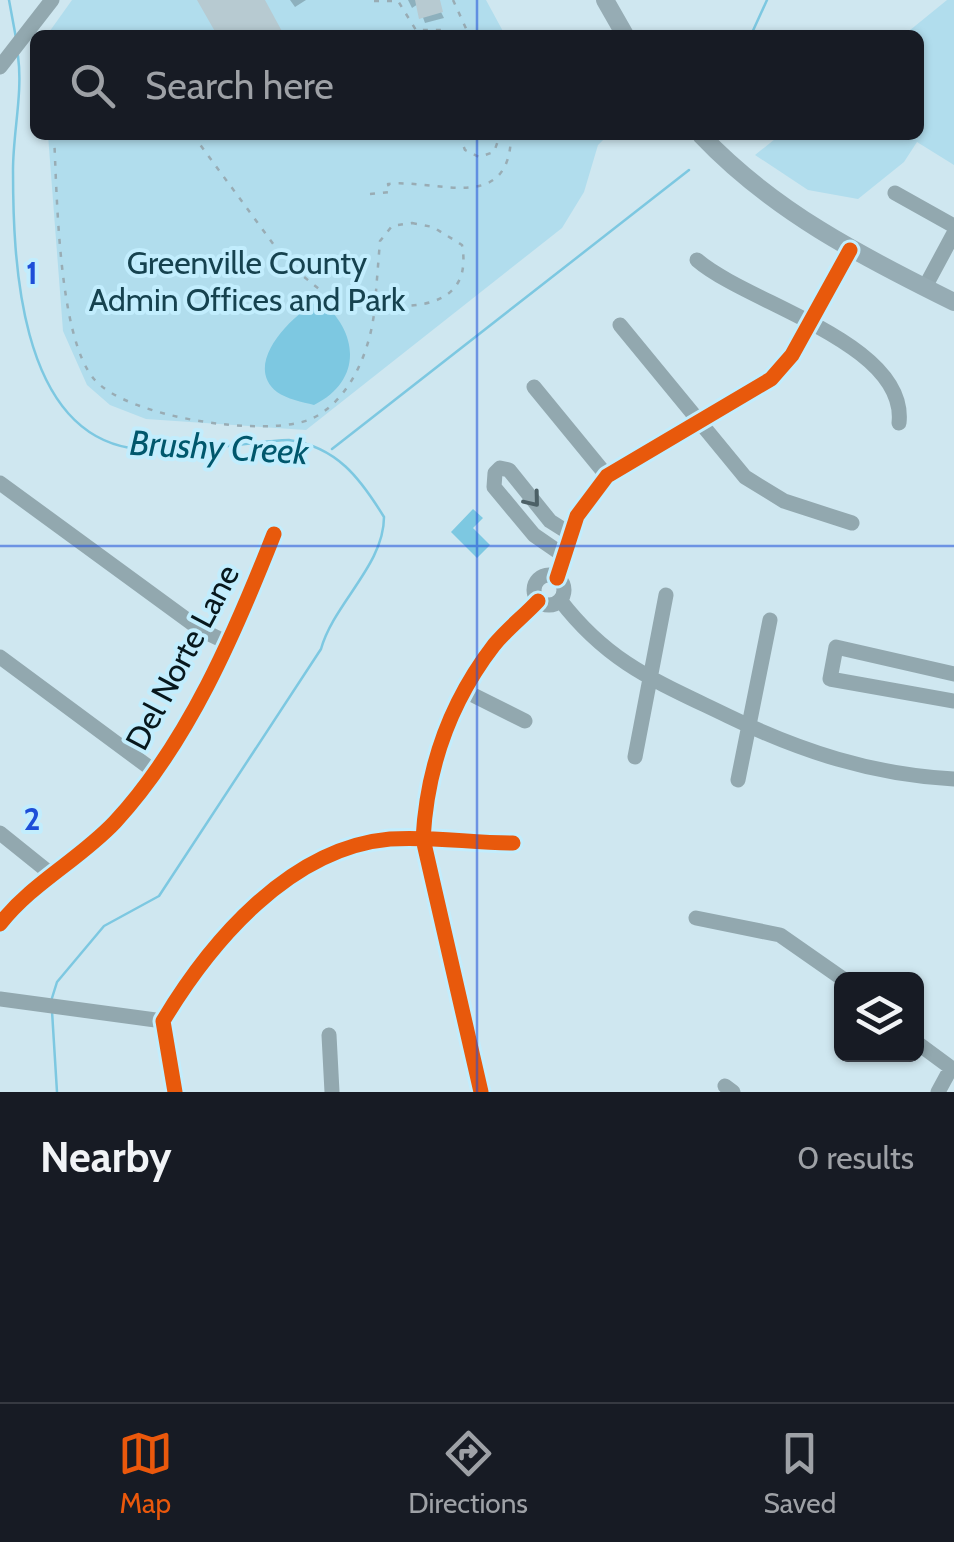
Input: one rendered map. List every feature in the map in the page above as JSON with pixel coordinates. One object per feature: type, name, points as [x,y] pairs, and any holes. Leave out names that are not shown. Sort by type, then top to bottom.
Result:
[{"type":"main road","points":[[611,2],[624,30]]},
{"type":"main road","points":[[707,140],[782,207],[850,250],[954,302]]},
{"type":"street","points":[[0,67],[52,0]]},
{"type":"street","points":[[895,194],[954,229],[924,288]]},
{"type":"street","points":[[558,578],[539,579],[534,587],[538,601],[549,606],[560,600],[564,591],[558,578],[569,533],[582,506],[606,476],[772,379],[810,324],[850,250]]},
{"type":"street","points":[[697,260],[721,279],[810,324],[884,371],[897,394],[899,423]]},
{"type":"street","points":[[620,324],[698,425],[758,487],[852,523]]},
{"type":"street","points":[[534,387],[606,476]]},
{"type":"street","points":[[563,555],[534,535],[494,487],[496,473],[508,470],[550,520],[569,533]]},
{"type":"street","points":[[0,483],[201,630],[226,642]]},
{"type":"street","name":"Del Norte Lane","points":[[0,924],[51,874],[110,827],[154,771],[196,704],[274,534]]},
{"type":"street","points":[[635,757],[666,595]]},
{"type":"street","points":[[560,600],[612,655],[651,680],[748,726],[873,770],[954,779]]},
{"type":"street","points":[[481,1092],[423,838],[435,756],[465,691],[494,646],[538,601]]},
{"type":"street","points":[[738,780],[770,620]]},
{"type":"street","points":[[954,674],[836,647],[830,679],[954,701]]},
{"type":"street","points":[[0,657],[154,771]]},
{"type":"street","points":[[465,691],[525,722]]},
{"type":"street","points":[[0,832],[51,874]]},
{"type":"street","points":[[175,1092],[163,1021],[196,974],[252,908],[282,883],[355,847],[423,838],[513,843]]},
{"type":"street","points":[[696,918],[780,935],[834,974]]},
{"type":"street","points":[[0,999],[163,1021]]},
{"type":"street","points":[[329,1035],[332,1092]]},
{"type":"street","points":[[924,1048],[953,1069],[938,1092]]},
{"type":"path","points":[[453,0],[461,30]]},
{"type":"path","points":[[374,1],[398,1],[416,30]]},
{"type":"path","points":[[54,140],[71,332],[94,379],[128,404],[178,418],[216,422],[290,424],[310,419],[330,406],[361,362],[370,340],[375,304],[380,241],[392,226],[433,227],[462,244],[465,270],[457,286],[440,300],[421,306],[375,304],[330,298],[303,276]]},
{"type":"path","points":[[197,140],[274,245]]},
{"type":"path","points":[[461,140],[465,150],[479,157],[494,152],[498,140]]},
{"type":"path","points":[[370,194],[390,192],[388,184],[404,182],[455,191],[479,187],[500,172],[510,140]]},
{"type":"green space","points":[[72,0],[486,0],[502,30],[51,30]]},
{"type":"green space","points":[[947,0],[954,0],[954,165],[917,142],[904,162],[858,199],[808,190],[755,155],[774,140],[924,140],[924,30],[910,30]]},
{"type":"green space","name":"Greenville County Admin Offices and Park","points":[[48,140],[603,140],[584,192],[562,228],[306,430],[146,419],[110,405],[87,385],[63,331]]},
{"type":"shaded area","points":[[320,300],[343,327],[350,356],[341,383],[314,405],[277,392],[267,381],[265,368],[268,354],[285,327]]},
{"type":"shaded area","points":[[473,509],[483,518],[473,528],[490,545],[477,558],[451,532]]},
{"type":"building","points":[[197,0],[265,0],[281,30],[214,30]]},
{"type":"building","points":[[415,0],[440,0],[443,12],[419,19]]},
{"type":"waterway","name":"Brushy Creek","points":[[9,0],[16,38]]},
{"type":"waterway","points":[[753,30],[767,0]]},
{"type":"waterway","name":"Brushy Creek","points":[[18,56],[13,170],[20,291],[44,375],[64,409],[93,434],[130,448],[189,450],[289,440],[321,449],[346,466],[384,517],[376,551],[327,632],[321,649],[159,896],[104,926],[57,982],[52,998]]},
{"type":"waterway","points":[[332,449],[689,170]]},
{"type":"waterway","name":"Brushy Creek","points":[[52,1011],[57,1092]]},
{"type":"cycle path","points":[[557,578],[577,516],[607,476],[771,379],[792,355],[850,250]]},
{"type":"cycle path","points":[[0,924],[26,896],[115,822],[165,758],[226,648],[274,534]]},
{"type":"cycle path","points":[[481,1092],[423,839],[425,812],[444,736],[465,689],[494,645],[538,601]]},
{"type":"cycle path","points":[[175,1092],[163,1021],[230,931],[287,879],[354,846],[390,839],[513,843]]}]
